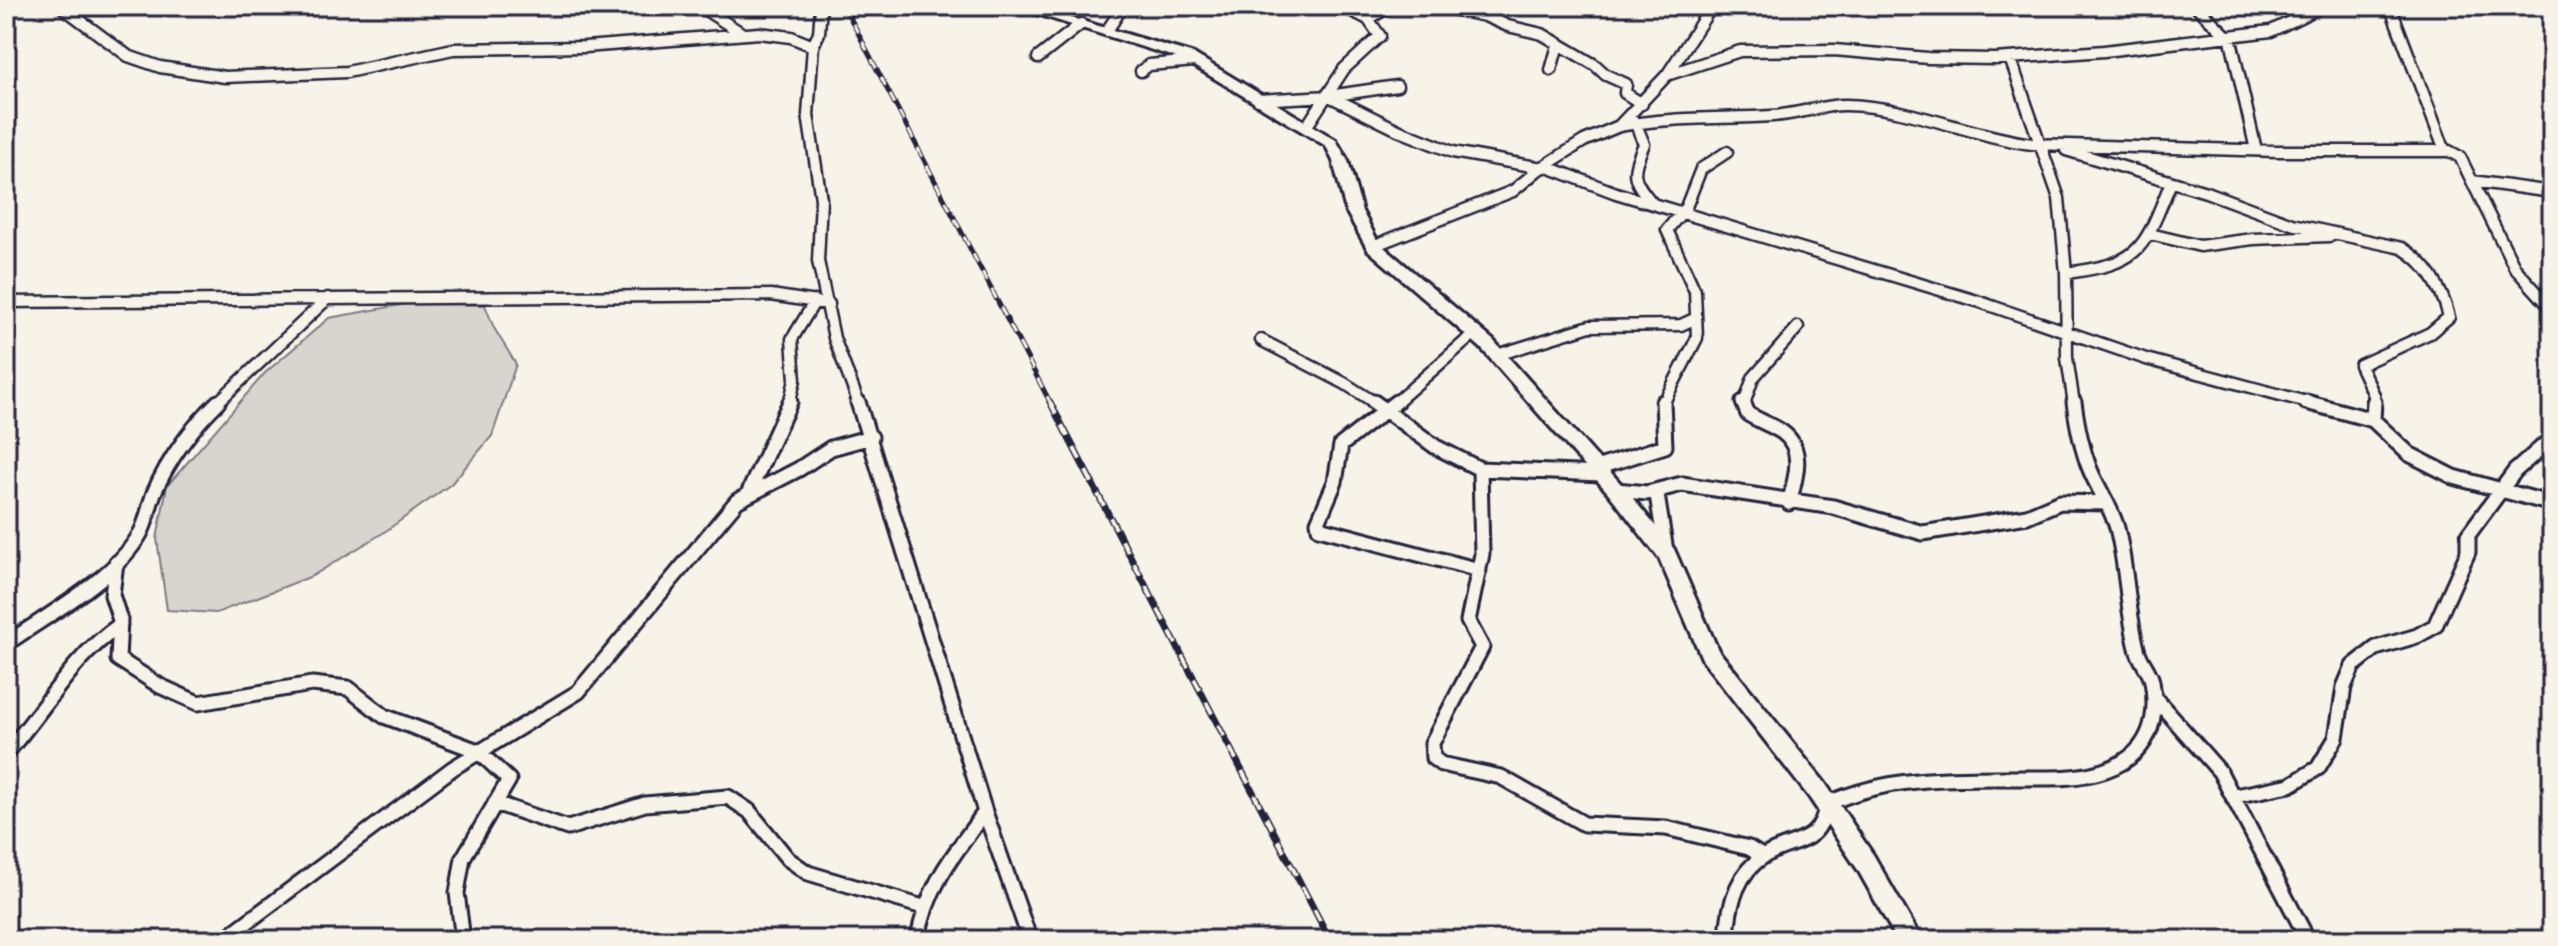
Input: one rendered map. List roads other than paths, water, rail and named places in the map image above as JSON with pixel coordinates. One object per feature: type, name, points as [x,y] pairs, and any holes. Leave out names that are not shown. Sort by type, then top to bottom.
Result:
[{"type":"street","points":[[61,6],[128,56],[160,67],[225,77],[347,72],[453,49],[585,47],[743,34],[780,35],[813,46]]},
{"type":"street","points":[[821,6],[819,33],[813,46],[808,123],[821,199],[818,261],[822,303],[845,374],[871,437],[985,812],[1030,940]]},
{"type":"street","points":[[1017,6],[1173,50],[1323,136],[1343,161],[1345,188],[1373,246],[1497,355],[1616,490],[1667,554]]},
{"type":"street","points":[[1107,31],[1123,6]]},
{"type":"street","points":[[1307,126],[1344,69],[1379,39],[1379,33],[1358,8],[1342,6]]},
{"type":"street","points":[[1368,19],[1391,6]]},
{"type":"street","points":[[1437,6],[1485,16],[1508,26],[1542,34],[1626,84],[1625,93],[1642,104]]},
{"type":"street","points":[[1619,126],[1667,75],[1712,6]]},
{"type":"street","points":[[2196,6],[2228,34],[2237,61],[2256,150]]},
{"type":"street","points":[[1667,75],[1740,51],[1834,50],[1928,58],[2010,58],[2104,51],[2282,27],[2323,6]]},
{"type":"street","points":[[2390,6],[2445,151]]},
{"type":"street","points":[[701,7],[743,34]]},
{"type":"street","points":[[1038,58],[1081,24]]},
{"type":"street","points":[[1551,70],[1558,45]]},
{"type":"street","points":[[1727,940],[1727,918],[1736,889],[1762,856],[1804,841],[1818,832],[1825,822],[1827,804],[1842,794],[1886,784],[2073,778],[2091,774],[2131,757],[2144,744],[2154,724],[2151,676],[2137,651],[2117,528],[2090,469],[2078,431],[2067,358],[2066,273],[2059,198],[2046,144],[2010,58]]},
{"type":"street","points":[[1141,71],[1149,65],[1195,61]]},
{"type":"street","points":[[1258,100],[1326,96],[1397,86]]},
{"type":"street","points":[[1326,96],[1453,152],[1543,167],[1653,204],[1807,248],[1889,277],[1947,291],[2146,359],[2373,420],[2398,447],[2466,483],[2552,504]]},
{"type":"street","points":[[1373,246],[1513,191],[1584,141],[1619,126],[1663,118],[1775,116],[1854,105],[1953,123],[2007,141],[2256,150],[2445,151],[2460,157],[2515,268],[2552,309]]},
{"type":"street","points":[[1635,122],[1644,144],[1634,163],[1634,172],[1641,190],[1653,204]]},
{"type":"street","points":[[2046,144],[2171,182],[2269,217],[2409,251],[2426,271],[2447,309],[2446,321],[2430,333],[2360,365],[2374,395],[2373,420]]},
{"type":"street","points":[[1261,340],[1368,397],[1441,452],[1480,469],[1599,471],[1665,446],[1662,405],[1696,344],[1695,291],[1667,230],[1691,196],[1701,169],[1727,152]]},
{"type":"street","points":[[2472,181],[2552,192]]},
{"type":"street","points":[[2066,273],[2120,265],[2138,252],[2150,234],[2171,182]]},
{"type":"street","points":[[2150,234],[2200,246],[2253,239],[2307,239],[2336,235]]},
{"type":"street","points":[[6,302],[771,295],[822,303]]},
{"type":"street","points":[[6,644],[116,563],[141,533],[155,491],[197,422],[328,298]]},
{"type":"street","points":[[748,494],[792,403],[798,373],[792,339],[822,303]]},
{"type":"street","points":[[1497,355],[1590,326],[1681,325],[1694,319]]},
{"type":"street","points":[[1789,503],[1795,479],[1796,450],[1784,433],[1748,414],[1743,401],[1753,378],[1798,327]]},
{"type":"street","points":[[1475,333],[1386,411],[1341,445],[1337,456],[1338,473],[1318,522],[1319,528],[1479,570]]},
{"type":"street","points":[[223,940],[478,751],[578,692],[729,508],[748,494],[787,476],[831,448],[871,437]]},
{"type":"street","points":[[2235,796],[2280,791],[2306,779],[2325,761],[2338,734],[2346,677],[2360,658],[2377,646],[2425,634],[2435,626],[2468,552],[2468,535],[2533,452],[2552,438]]},
{"type":"street","points":[[1480,469],[1482,554],[1468,621],[1482,647],[1432,743],[1430,750],[1434,760],[1501,777],[1584,824],[1666,828],[1749,848],[1762,856]]},
{"type":"street","points":[[1910,940],[1866,863],[1827,804],[1786,747],[1710,655],[1667,554],[1657,495],[1665,486],[1682,484],[1845,510],[1923,533],[2027,516],[2060,502],[2107,503]]},
{"type":"street","points":[[1616,490],[1635,493],[1660,491]]},
{"type":"street","points":[[116,563],[112,595],[120,625],[118,659],[121,664],[190,700],[210,703],[312,684],[348,688],[384,716],[478,751],[509,780],[466,847],[458,867],[455,906],[463,940]]},
{"type":"street","points":[[6,753],[73,665],[100,637],[120,625]]},
{"type":"street","points":[[2154,697],[2209,757],[2235,796],[2308,940]]},
{"type":"street","points":[[495,803],[568,828],[645,804],[728,797],[739,801],[761,822],[788,857],[808,872],[923,907]]},
{"type":"street","points":[[918,940],[923,907],[939,877],[985,812]]},
{"type":"railway","points":[[844,6],[1051,404]]},
{"type":"railway","points":[[1050,402],[1330,940]]}]
